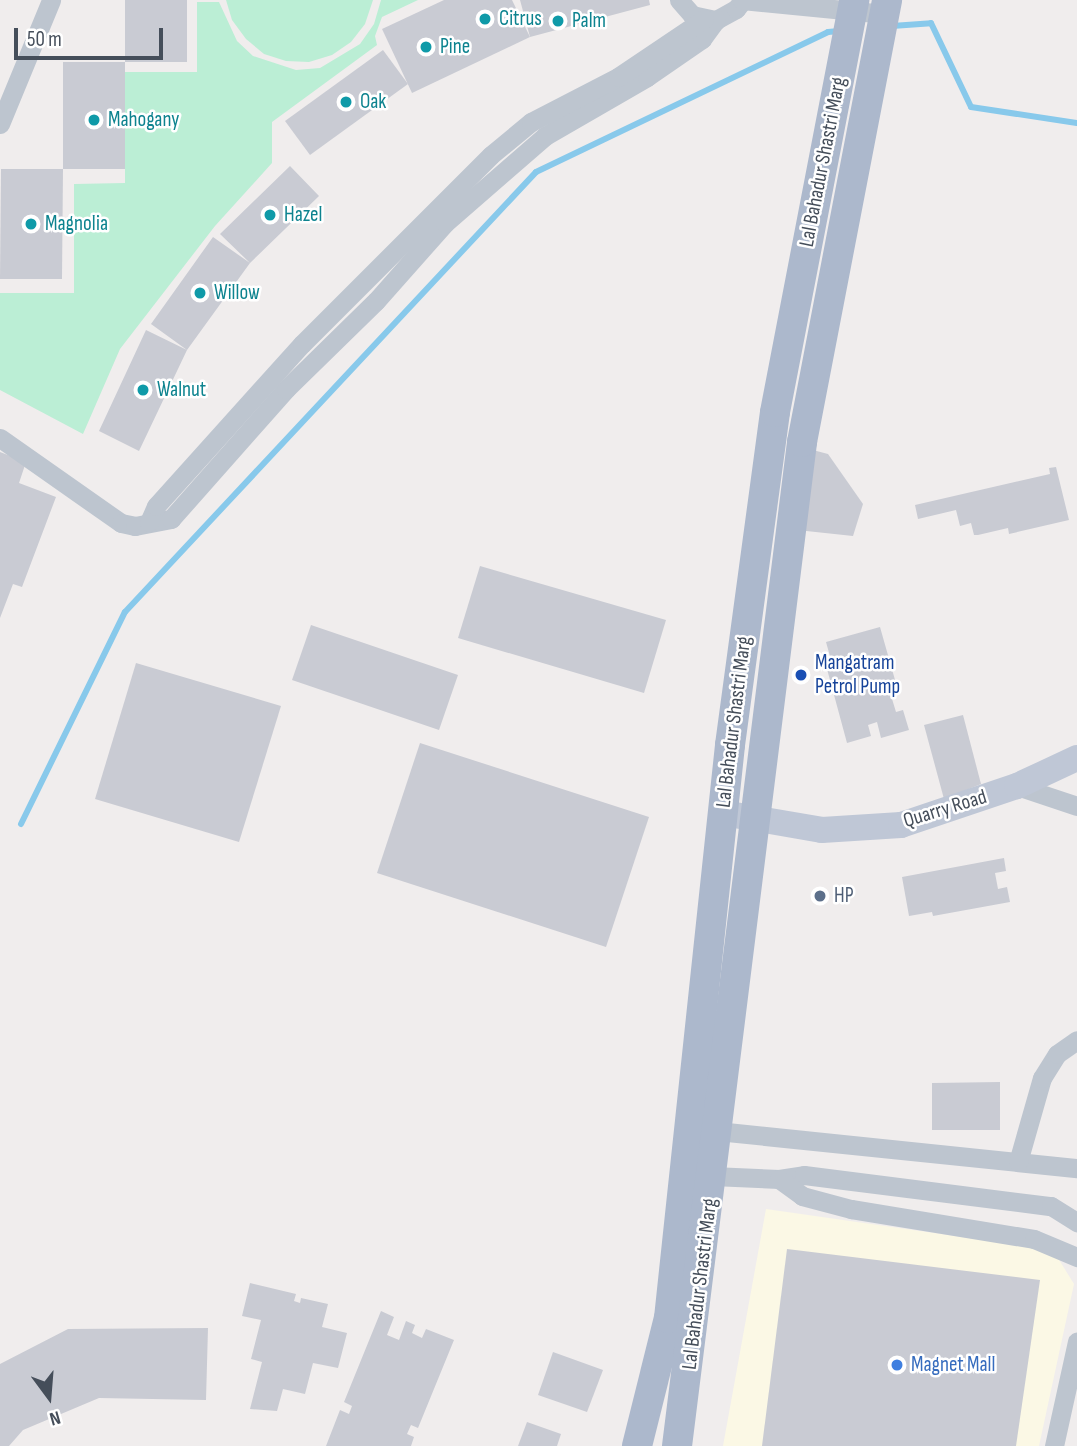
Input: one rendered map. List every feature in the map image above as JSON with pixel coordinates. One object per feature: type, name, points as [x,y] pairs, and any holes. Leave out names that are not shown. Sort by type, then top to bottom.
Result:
[{"type":"main road","name":"Lal Bahadur Shastri Marg","points":[[637,1446],[669,1318],[723,813],[775,412],[851,17]]},
{"type":"main road","name":"Lal Bahadur Shastri Marg","points":[[677,1446],[802,442],[884,17]]},
{"type":"main road","name":"Quarry Road","points":[[723,813],[755,821],[822,830],[901,825],[1017,786],[1077,758]]},
{"type":"street","points":[[0,124],[51,0]]},
{"type":"street","points":[[679,0],[692,15],[710,19],[727,16],[743,0],[851,17],[884,17]]},
{"type":"street","points":[[0,438],[106,514],[135,526],[171,519],[292,369],[376,300],[445,223],[545,136],[647,77],[702,39],[710,19]]},
{"type":"street","points":[[1017,786],[1077,806]]},
{"type":"street","points":[[1018,1162],[1042,1078],[1056,1055],[1077,1040]]},
{"type":"street","points":[[717,1131],[1077,1168]]},
{"type":"street","points":[[712,1176],[779,1179],[804,1175],[1077,1209]]},
{"type":"street","points":[[779,1179],[802,1196],[851,1209],[1034,1239],[1077,1257]]},
{"type":"street","points":[[1051,1206],[1077,1222]]},
{"type":"street","points":[[1054,1446],[1077,1341]]},
{"type":"shaded area","name":"Magnet Mall","points":[[766,1209],[1053,1250],[1074,1284],[1039,1446],[723,1446]]},
{"type":"green space","points":[[226,0],[373,0],[365,24],[351,42],[332,55],[309,62],[286,61],[264,54],[246,39],[232,20]]},
{"type":"green space","points":[[381,0],[418,0],[382,17],[375,36],[377,45],[272,122],[272,163],[215,226],[120,349],[83,434],[0,390],[0,293],[74,293],[74,184],[125,183],[125,72],[197,72],[197,2],[219,2],[237,41],[253,56],[296,70],[320,68],[360,44],[374,24]]},
{"type":"building","points":[[125,0],[187,0],[187,62],[125,62]]},
{"type":"building","points":[[444,0],[512,0],[530,37],[412,93],[382,29]]},
{"type":"building","name":"Palm","points":[[520,0],[649,0],[650,5],[530,37]]},
{"type":"building","name":"Oak","points":[[383,50],[408,84],[310,155],[285,121]]},
{"type":"building","name":"Mahogany","points":[[63,62],[125,62],[125,169],[63,169]]},
{"type":"building","name":"Hazel","points":[[290,166],[319,196],[250,263],[220,234]]},
{"type":"building","name":"Magnolia","points":[[1,169],[63,169],[62,279],[0,279]]},
{"type":"building","name":"Willow","points":[[213,237],[250,263],[187,350],[151,324]]},
{"type":"building","name":"Walnut","points":[[146,330],[187,350],[139,451],[99,431]]},
{"type":"building","points":[[809,449],[828,454],[863,504],[853,536],[797,530]]},
{"type":"building","points":[[0,452],[26,462],[19,483],[56,497],[22,587],[13,584],[0,618]]},
{"type":"building","points":[[1056,467],[1069,520],[1009,534],[1008,528],[974,535],[971,523],[960,526],[956,510],[918,519],[915,505],[1050,474],[1049,468]]},
{"type":"building","points":[[480,566],[666,620],[644,693],[458,638]]},
{"type":"building","points":[[311,625],[458,675],[439,730],[292,680]]},
{"type":"building","points":[[880,627],[897,687],[889,689],[896,712],[903,710],[909,730],[881,738],[877,722],[868,725],[871,736],[847,743],[827,669],[833,667],[826,642]]},
{"type":"building","points":[[136,663],[281,706],[239,842],[95,799]]},
{"type":"building","points":[[963,715],[981,784],[944,799],[924,725]]},
{"type":"building","points":[[420,743],[649,817],[606,947],[377,873]]},
{"type":"building","points":[[1004,858],[1006,871],[995,873],[998,889],[1007,887],[1010,902],[933,916],[932,912],[909,916],[902,877]]},
{"type":"building","points":[[1000,1082],[1000,1130],[932,1130],[932,1083]]},
{"type":"building","name":"Magnet Mall","points":[[787,1249],[1040,1280],[1016,1446],[762,1446]]},
{"type":"building","points":[[250,1283],[296,1294],[294,1301],[300,1303],[301,1298],[328,1304],[322,1327],[347,1333],[338,1368],[313,1363],[305,1394],[283,1389],[277,1411],[250,1409],[262,1362],[251,1359],[261,1320],[242,1316]]},
{"type":"building","points":[[381,1311],[394,1317],[387,1335],[399,1340],[406,1321],[415,1325],[412,1333],[422,1338],[426,1329],[454,1340],[418,1428],[411,1425],[407,1434],[414,1437],[411,1446],[326,1446],[340,1410],[349,1414],[352,1406],[344,1402]]},
{"type":"building","points":[[208,1328],[206,1400],[99,1398],[23,1430],[9,1446],[0,1446],[0,1364],[68,1329]]},
{"type":"building","points":[[553,1352],[603,1370],[587,1412],[538,1395]]},
{"type":"building","points":[[527,1422],[561,1434],[557,1446],[518,1446]]},
{"type":"waterway","points":[[892,26],[931,23],[971,107],[1077,123]]},
{"type":"waterway","points":[[21,824],[125,612],[536,172],[828,32],[839,31]]},
{"type":"place","name":"Citrus","points":[[485,19]]},
{"type":"place","name":"Palm","points":[[558,21]]},
{"type":"place","name":"Pine","points":[[426,47]]},
{"type":"place","name":"Oak","points":[[346,102]]},
{"type":"place","name":"Mahogany","points":[[94,120]]},
{"type":"place","name":"Hazel","points":[[270,215]]},
{"type":"place","name":"Magnolia","points":[[31,224]]},
{"type":"place","name":"Willow","points":[[200,293]]},
{"type":"place","name":"Walnut","points":[[143,390]]},
{"type":"place","name":"Mangatram Petrol Pump","points":[[801,675]]},
{"type":"place","name":"HP","points":[[820,896]]},
{"type":"place","name":"Magnet Mall","points":[[897,1365]]}]
